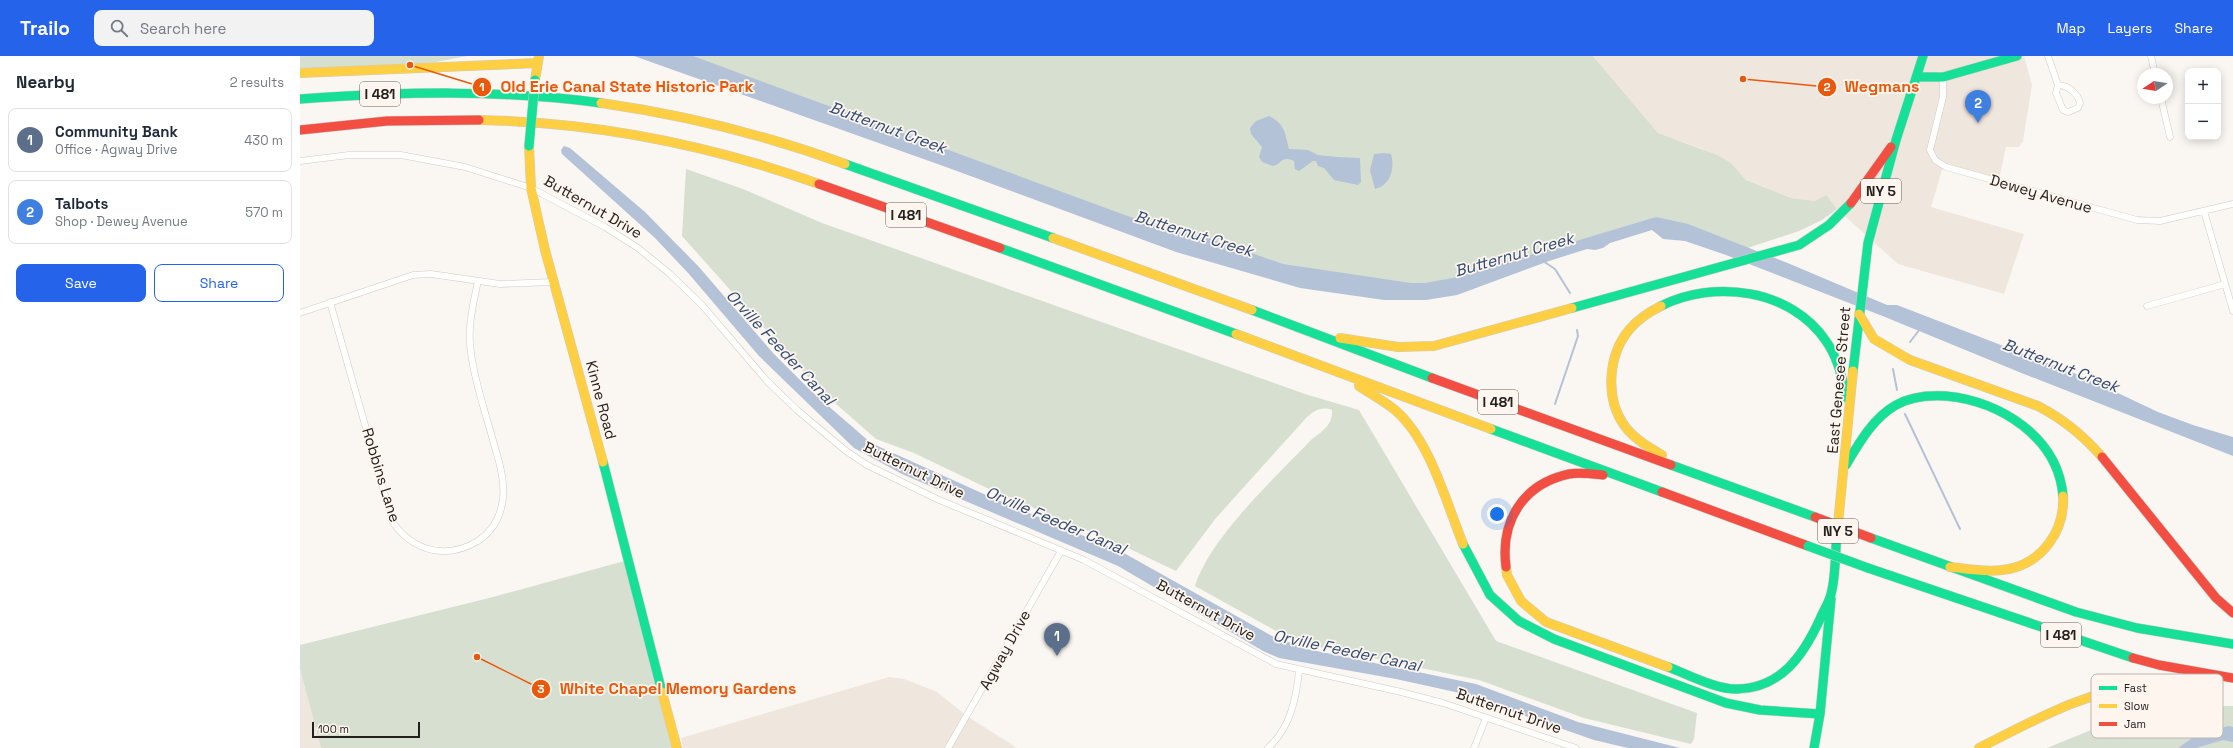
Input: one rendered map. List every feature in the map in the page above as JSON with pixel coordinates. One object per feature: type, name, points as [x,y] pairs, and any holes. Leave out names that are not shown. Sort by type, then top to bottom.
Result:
[{"type":"main road","name":"East Genesee Street","points":[[1814,748],[1820,714],[1859,314],[1868,243],[1896,140],[1923,56]]},
{"type":"main road","points":[[1917,77],[1943,77],[2017,56]]},
{"type":"main road","points":[[300,72],[539,59]]},
{"type":"main road","name":"Kinne Road","points":[[539,59],[535,80],[529,146],[531,188],[553,282],[588,405],[677,748]]},
{"type":"main road","name":"I 481","points":[[300,99],[448,92],[513,93],[622,105],[698,120],[790,144],[1312,332],[1383,360],[2076,612],[2137,628],[2233,644]]},
{"type":"main road","name":"I 481","points":[[300,130],[387,122],[459,120],[516,121],[605,130],[671,141],[790,173],[1868,568],[2106,650],[2159,665],[2207,674]]},
{"type":"main road","points":[[1312,332],[1383,346],[1434,346],[1799,245],[1818,235],[1836,221],[1858,196],[1896,140]]},
{"type":"main road","points":[[1686,469],[1647,446],[1628,429],[1617,411],[1611,391],[1611,374],[1615,353],[1622,338],[1642,316],[1674,299],[1695,293],[1739,290],[1757,294],[1790,308],[1809,322],[1831,348],[1850,408]]},
{"type":"main road","points":[[1859,314],[1874,339],[1910,360],[2044,409],[2068,424],[2094,448],[2216,598],[2233,613]]},
{"type":"main road","points":[[1337,373],[1386,403],[1413,429],[1425,448],[1468,556],[1478,577],[1490,596],[1519,622],[1554,639],[1726,703],[1760,710],[1820,714]]},
{"type":"main road","points":[[1845,467],[1860,441],[1880,417],[1897,405],[1917,398],[1953,396],[1979,401],[2009,415],[2024,425],[2044,447],[2053,462],[2060,480],[2064,498],[2063,516],[2056,535],[2038,556],[2025,564],[2009,569],[1994,571],[1950,567]]},
{"type":"main road","points":[[1643,485],[1592,473],[1578,472],[1547,480],[1524,497],[1510,518],[1503,554],[1508,580],[1524,606],[1536,616],[1558,626],[1706,682],[1736,689],[1759,686],[1772,680],[1798,659],[1810,641],[1832,594]]},
{"type":"main road","name":"I 481","points":[[2223,677],[2233,679]]},
{"type":"main road","points":[[2223,679],[2233,679]]},
{"type":"main road","points":[[1979,748],[2050,712],[2091,696]]},
{"type":"main road","name":"East Genesee Street","points":[[1820,714],[1821,748]]},
{"type":"street","points":[[2048,56],[2058,85],[2056,93],[2063,110],[2068,112],[2078,108],[2080,103],[2077,94],[2064,85],[2058,85]]},
{"type":"street","points":[[2151,56],[2154,68]]},
{"type":"street","name":"Dewey Avenue","points":[[1943,77],[1943,97],[1930,150],[1932,156],[1938,164],[2137,220],[2160,221],[2233,204]]},
{"type":"street","points":[[2162,104],[2170,137]]},
{"type":"street","name":"Butternut Drive","points":[[300,161],[349,155],[401,155],[458,165],[531,188],[605,227],[638,248],[670,274],[702,305],[767,381],[797,410],[846,451],[881,472],[937,499],[1061,551],[1120,578],[1263,659],[1299,671],[1401,692],[1443,703],[1576,748]]},
{"type":"street","points":[[2204,211],[2233,311]]},
{"type":"street","points":[[300,313],[413,275],[431,274],[478,281],[526,285],[553,282]]},
{"type":"street","name":"Robbins Lane","points":[[330,302],[393,523],[401,533],[412,542],[426,549],[456,551],[473,544],[494,527],[503,498],[498,460],[471,354],[469,334],[478,281]]},
{"type":"street","points":[[2147,306],[2225,284]]},
{"type":"street","name":"Agway Drive","points":[[948,748],[1061,551]]},
{"type":"street","points":[[1268,748],[1280,735],[1288,722],[1298,686],[1299,671]]},
{"type":"street","points":[[1474,748],[1486,718]]},
{"type":"shaded area","points":[[1593,56],[2024,56],[2032,85],[2023,141],[2019,147],[2006,147],[1999,179],[1944,163],[1931,207],[2024,234],[2004,294],[1898,264],[1837,209],[1826,196],[1815,201],[1791,198],[1746,180],[1731,163],[1702,149],[1658,133]]},
{"type":"shaded area","points":[[300,669],[321,748],[300,748]]},
{"type":"shaded area","points":[[889,677],[904,679],[937,692],[967,716],[1017,748],[683,748],[681,738]]},
{"type":"green space","points":[[300,56],[467,56],[400,69],[300,73]]},
{"type":"green space","points":[[657,56],[1593,56],[1658,133],[1717,155],[1731,163],[1746,180],[1791,198],[1815,201],[1826,195],[1837,209],[1822,220],[1799,231],[1735,252],[1645,226],[1430,290],[1302,278]]},
{"type":"green space","points":[[686,169],[743,189],[822,223],[1305,394],[1359,410],[1496,641],[1697,713],[1694,739],[1691,744],[1584,718],[1479,680],[1310,645],[1278,632],[1195,586],[1203,567],[1215,547],[1263,489],[1312,439],[1326,427],[1331,419],[1332,410],[1321,409],[1312,413],[1306,418],[1216,518],[1176,571],[1128,548],[987,488],[914,453],[876,439],[817,387],[682,236]]},
{"type":"green space","points":[[628,560],[677,748],[321,748],[300,669],[300,645],[493,597]]},
{"type":"green space","points":[[2223,706],[2233,706],[2233,748],[2047,748],[2091,730],[2091,738],[2223,738]]},
{"type":"water","points":[[634,56],[693,56],[1144,222],[1183,233],[1208,238],[1283,264],[1411,283],[1425,283],[1453,278],[1656,217],[1688,224],[1790,264],[1887,305],[1897,305],[2084,377],[2158,412],[2193,425],[2233,437],[2233,456],[1726,255],[1685,241],[1663,239],[1652,230],[1610,243],[1603,248],[1595,250],[1587,249],[1549,261],[1457,295],[1426,300],[1384,300],[1300,288],[1176,252],[946,167]]},
{"type":"water","points":[[1269,116],[1278,122],[1284,130],[1289,149],[1308,150],[1318,155],[1360,158],[1361,182],[1358,185],[1334,180],[1324,168],[1318,166],[1316,161],[1313,161],[1299,171],[1295,169],[1294,161],[1290,159],[1284,159],[1273,166],[1262,162],[1259,157],[1262,147],[1251,134],[1250,128],[1256,121]]},
{"type":"water","points":[[564,146],[570,148],[645,212],[699,267],[773,353],[811,391],[871,443],[986,495],[1122,552],[1272,636],[1307,649],[1476,684],[1578,722],[1680,748],[1628,748],[1594,740],[1500,707],[1487,699],[1396,679],[1279,658],[1263,651],[1118,566],[902,474],[854,448],[759,356],[689,274],[655,238],[562,154],[561,150]]},
{"type":"water","points":[[1374,154],[1391,154],[1392,170],[1385,184],[1375,189],[1370,170]]},
{"type":"water","points":[[2223,727],[2233,727],[2233,742],[2223,740],[2196,748],[2178,748],[2192,738],[2223,738]]},
{"type":"waterway","name":"Butternut Creek","points":[[1543,261],[1555,269],[1570,293]]},
{"type":"waterway","points":[[1910,342],[1920,329]]},
{"type":"waterway","points":[[1555,404],[1578,336],[1577,330]]},
{"type":"waterway","points":[[1893,369],[1897,390]]},
{"type":"waterway","points":[[1905,414],[1960,529]]},
{"type":"traffic: fast","points":[[1853,371],[1868,243],[1896,140],[1923,56]]},
{"type":"traffic: fast","points":[[1917,77],[1943,77],[2017,56]]},
{"type":"traffic: fast","points":[[529,146],[535,80]]},
{"type":"traffic: fast","points":[[300,99],[413,93],[450,93],[525,95],[601,103]]},
{"type":"traffic: fast","points":[[845,164],[1053,238]]},
{"type":"traffic: fast","points":[[1572,308],[1799,245],[1829,225],[1851,203]]},
{"type":"traffic: fast","points":[[1000,248],[1236,334]]},
{"type":"traffic: fast","points":[[1661,306],[1682,298],[1704,293],[1727,291],[1750,294],[1772,300],[1793,310],[1811,323],[1826,341],[1834,354],[1847,398]]},
{"type":"traffic: fast","points":[[1252,310],[1432,378]]},
{"type":"traffic: fast","points":[[1846,465],[1867,432],[1888,410],[1902,402],[1914,398],[1946,396],[1966,399],[1986,405],[2005,414],[2023,426],[2038,440],[2050,456],[2059,475],[2063,496]]},
{"type":"traffic: fast","points":[[1491,429],[1662,492]]},
{"type":"traffic: fast","points":[[603,462],[662,692]]},
{"type":"traffic: fast","points":[[1671,465],[1815,517]]},
{"type":"traffic: fast","points":[[1668,667],[1702,681],[1729,689],[1753,687],[1766,683],[1789,668],[1806,645],[1829,601],[1834,580],[1837,534]]},
{"type":"traffic: fast","points":[[1871,538],[2076,612],[2137,628],[2233,644]]},
{"type":"traffic: fast","points":[[1463,544],[1490,595],[1519,621],[1554,639],[1726,703],[1760,710],[1820,714]]},
{"type":"traffic: fast","points":[[1808,546],[1868,568]]},
{"type":"traffic: fast","points":[[1868,568],[2133,658]]},
{"type":"traffic: fast","points":[[1814,748],[1820,714],[1831,599]]},
{"type":"traffic: slow","points":[[535,80],[539,56]]},
{"type":"traffic: slow","points":[[300,73],[538,63]]},
{"type":"traffic: slow","points":[[601,103],[725,127],[785,144],[845,164]]},
{"type":"traffic: slow","points":[[479,120],[566,125],[652,138],[736,158],[819,184]]},
{"type":"traffic: slow","points":[[529,146],[531,188],[545,250],[603,462]]},
{"type":"traffic: slow","points":[[1053,238],[1252,310]]},
{"type":"traffic: slow","points":[[1661,306],[1644,316],[1629,330],[1622,340],[1613,364],[1612,390],[1618,414],[1624,425],[1636,438],[1662,455]]},
{"type":"traffic: slow","points":[[1340,338],[1398,347],[1434,346],[1572,308]]},
{"type":"traffic: slow","points":[[1859,314],[1874,339],[1910,360],[2038,406],[2056,416],[2072,428],[2102,457]]},
{"type":"traffic: slow","points":[[1236,334],[1491,429]]},
{"type":"traffic: slow","points":[[1837,534],[1853,371]]},
{"type":"traffic: slow","points":[[1359,386],[1395,410],[1418,438],[1436,472],[1463,544]]},
{"type":"traffic: slow","points":[[1950,567],[1994,571],[2009,569],[2032,559],[2042,552],[2050,543],[2056,532],[2063,509],[2063,496]]},
{"type":"traffic: slow","points":[[1506,567],[1507,575],[1521,601],[1546,622],[1668,667]]},
{"type":"traffic: slow","points":[[662,692],[677,748]]},
{"type":"traffic: slow","points":[[1979,748],[2041,717],[2091,697]]},
{"type":"traffic: jam","points":[[300,130],[387,121],[479,120]]},
{"type":"traffic: jam","points":[[1851,203],[1891,147]]},
{"type":"traffic: jam","points":[[819,184],[1000,248]]},
{"type":"traffic: jam","points":[[1432,378],[1671,465]]},
{"type":"traffic: jam","points":[[2102,457],[2216,598],[2233,613]]},
{"type":"traffic: jam","points":[[1506,567],[1505,550],[1511,520],[1518,507],[1527,496],[1539,486],[1553,479],[1569,474],[1582,473],[1603,475]]},
{"type":"traffic: jam","points":[[1662,492],[1808,546]]},
{"type":"traffic: jam","points":[[1815,517],[1871,538]]},
{"type":"traffic: jam","points":[[2133,658],[2159,665],[2210,674]]},
{"type":"traffic: jam","points":[[2223,676],[2233,678]]},
{"type":"place","name":"Old Erie Canal State Historic Park","points":[[410,65]]},
{"type":"place","name":"Wegmans","points":[[1743,79]]},
{"type":"place","name":"Talbots","points":[[1978,123]]},
{"type":"place","name":"Community Bank","points":[[1057,656]]},
{"type":"place","name":"White Chapel Memory Gardens","points":[[477,657]]},
{"type":"water label","name":"Orville Feeder Canal","points":[[781,347]]},
{"type":"water label","name":"Orville Feeder Canal","points":[[1056,520]]},
{"type":"water label","name":"Orville Feeder Canal","points":[[1347,650]]}]
